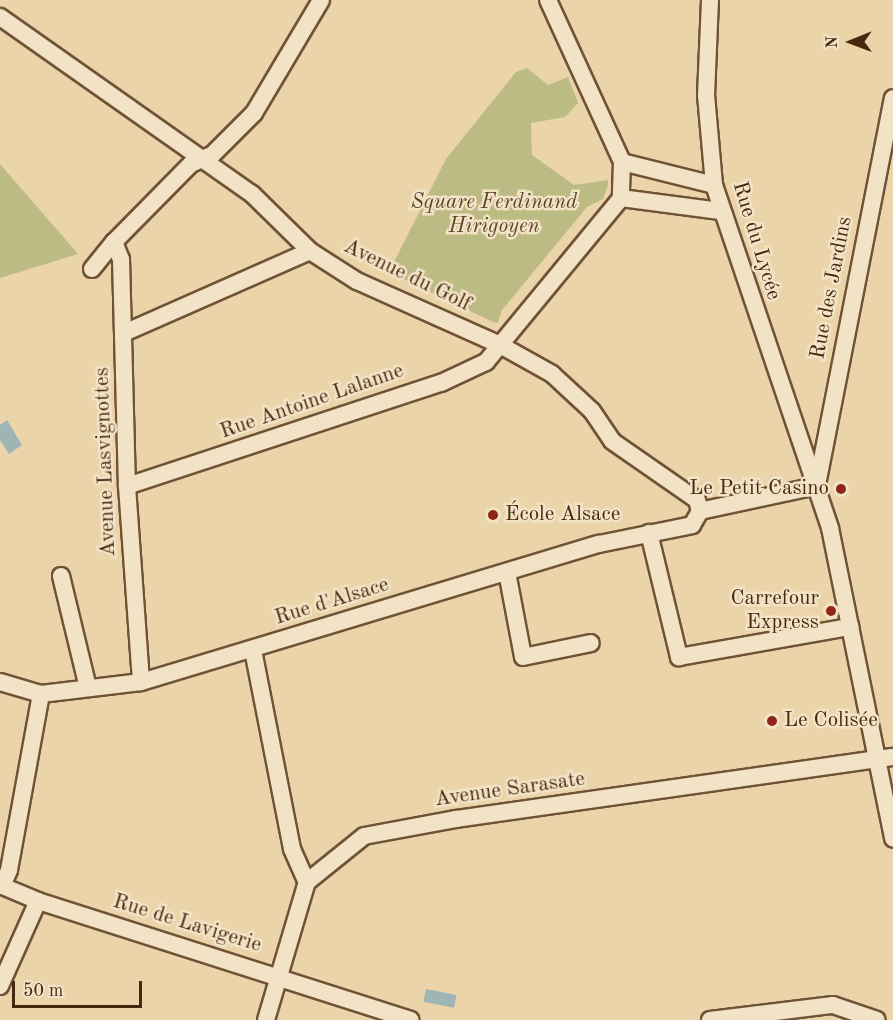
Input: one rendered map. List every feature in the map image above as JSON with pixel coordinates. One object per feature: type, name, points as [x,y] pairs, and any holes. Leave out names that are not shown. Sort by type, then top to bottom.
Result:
[{"type":"street","points":[[92,269],[114,242],[201,157],[213,154],[254,113],[321,0]]},
{"type":"street","points":[[548,0],[622,162],[621,198],[720,211]]},
{"type":"street","name":"Rue du Lycée","points":[[710,0],[706,95],[714,185],[720,211],[817,486],[850,627],[886,759],[893,839]]},
{"type":"street","name":"Avenue du Golf","points":[[0,17],[252,194],[310,251],[357,281],[502,346],[552,374],[592,411],[612,441],[697,500],[700,511]]},
{"type":"street","name":"Rue des Jardins","points":[[817,486],[893,98]]},
{"type":"street","points":[[622,162],[714,185]]},
{"type":"street","name":"Rue Antoine Lalanne","points":[[127,486],[441,383],[486,362],[502,346],[621,198]]},
{"type":"street","name":"Avenue Lasvignottes","points":[[114,242],[121,259],[127,486],[141,682]]},
{"type":"street","points":[[124,333],[310,251]]},
{"type":"street","name":"Rue d'Alsace","points":[[41,694],[141,682],[507,572],[649,533],[692,525],[700,511],[817,486]]},
{"type":"street","points":[[649,533],[679,657],[850,627]]},
{"type":"street","points":[[507,572],[523,657],[591,643]]},
{"type":"street","points":[[61,576],[88,688]]},
{"type":"street","points":[[253,650],[292,849],[307,882],[266,1020]]},
{"type":"street","points":[[0,682],[41,694],[9,870],[1,885]]},
{"type":"street","name":"Avenue Sarasate","points":[[307,882],[364,836],[456,819],[886,759]]},
{"type":"street","name":"Rue de Lavigerie","points":[[1,885],[38,901],[410,1020]]},
{"type":"street","points":[[0,986],[38,901]]},
{"type":"street","points":[[710,1020],[833,1005],[877,1020]]},
{"type":"green space","name":"Square Ferdinand Hirigoyen","points":[[527,68],[548,85],[568,77],[578,103],[565,117],[531,123],[532,155],[574,185],[608,180],[608,185],[603,199],[587,207],[502,310],[498,323],[389,272],[446,159],[516,72]]},
{"type":"green space","points":[[0,164],[78,254],[0,278]]},
{"type":"water","points":[[7,420],[22,445],[9,454],[0,440],[0,425]]},
{"type":"water","points":[[426,989],[456,995],[454,1008],[424,1002]]},
{"type":"place","name":"Le Petit Casino","points":[[841,489]]},
{"type":"place","name":"École Alsace","points":[[493,515]]},
{"type":"place","name":"Carrefour Express","points":[[831,611]]},
{"type":"place","name":"Le Colisée","points":[[772,721]]}]
